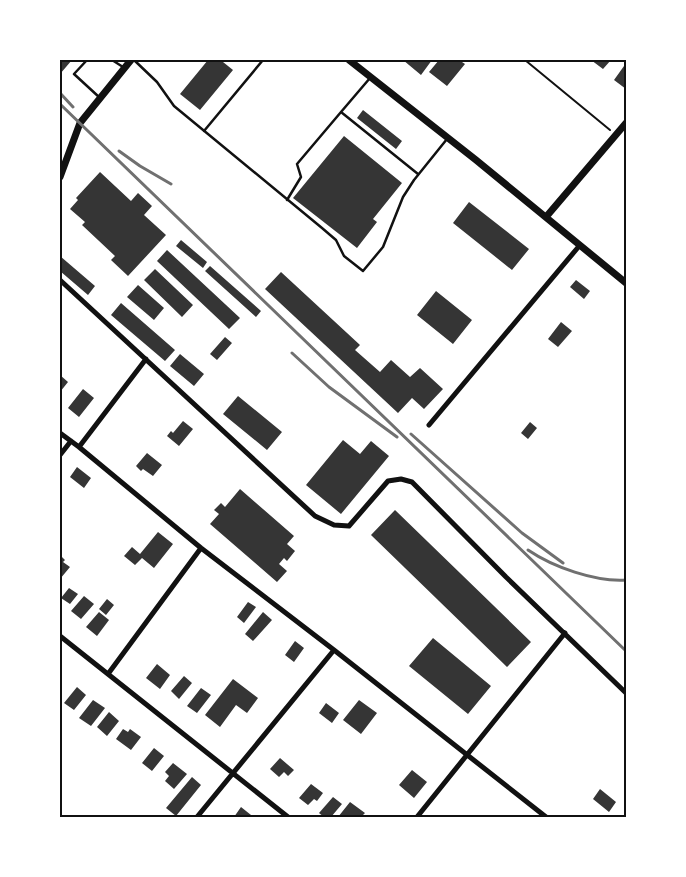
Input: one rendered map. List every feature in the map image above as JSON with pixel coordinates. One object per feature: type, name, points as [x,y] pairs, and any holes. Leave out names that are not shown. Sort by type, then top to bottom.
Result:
[{"type":"main road","points":[[60,177],[80,123],[124,68],[133,60]]},
{"type":"main road","points":[[349,60],[626,283]]},
{"type":"main road","points":[[546,217],[626,123]]},
{"type":"street","points":[[429,425],[580,245]]},
{"type":"street","points":[[60,280],[315,516],[334,525],[350,526],[388,481],[401,479],[412,482],[506,577],[626,693]]},
{"type":"street","points":[[79,446],[146,359]]},
{"type":"street","points":[[60,433],[79,446],[202,548],[546,817]]},
{"type":"street","points":[[60,455],[70,441]]},
{"type":"street","points":[[108,674],[202,548]]},
{"type":"street","points":[[417,817],[565,633]]},
{"type":"street","points":[[60,636],[288,817]]},
{"type":"street","points":[[197,817],[334,650]]},
{"type":"lane","points":[[87,60],[74,74],[100,98]]},
{"type":"lane","points":[[112,60],[124,68]]},
{"type":"lane","points":[[133,60],[157,82],[174,106],[336,240],[344,256],[363,271],[383,247],[403,197],[418,174],[448,138]]},
{"type":"lane","points":[[204,131],[263,60]]},
{"type":"lane","points":[[287,200],[301,177],[298,164],[370,77]]},
{"type":"lane","points":[[341,112],[418,174]]},
{"type":"path","points":[[525,60],[608,128]]},
{"type":"building","points":[[60,60],[72,60],[60,74]]},
{"type":"building","points":[[208,60],[224,60],[223,62],[233,70],[200,110],[180,94]]},
{"type":"building","points":[[403,60],[432,60],[421,75]]},
{"type":"building","points":[[439,60],[459,60],[465,64],[447,86],[429,72]]},
{"type":"building","points":[[591,60],[611,60],[603,69]]},
{"type":"building","points":[[624,66],[626,67],[626,89],[614,80]]},
{"type":"building","points":[[363,110],[402,141],[396,149],[357,118]]},
{"type":"building","points":[[344,136],[402,183],[373,219],[377,222],[357,248],[293,198]]},
{"type":"building","points":[[100,172],[131,201],[138,193],[152,206],[144,215],[166,235],[128,276],[111,260],[115,256],[82,225],[85,222],[70,209],[78,200],[76,198]]},
{"type":"building","points":[[469,202],[529,249],[512,270],[453,223]]},
{"type":"building","points":[[181,240],[207,262],[203,268],[176,246]]},
{"type":"building","points":[[167,250],[240,318],[229,329],[157,261]]},
{"type":"building","points":[[60,256],[95,286],[88,295],[60,271]]},
{"type":"building","points":[[210,266],[261,311],[256,317],[205,271]]},
{"type":"building","points":[[155,269],[193,305],[182,317],[144,280]]},
{"type":"building","points":[[281,272],[360,345],[355,350],[380,372],[391,360],[410,377],[420,368],[443,389],[424,409],[412,398],[398,413],[265,289]]},
{"type":"building","points":[[576,280],[590,291],[584,299],[570,287]]},
{"type":"building","points":[[138,285],[164,308],[154,320],[127,297]]},
{"type":"building","points":[[436,291],[472,320],[453,344],[417,315]]},
{"type":"building","points":[[121,303],[175,350],[165,361],[111,315]]},
{"type":"building","points":[[561,322],[572,331],[558,347],[548,339]]},
{"type":"building","points":[[225,337],[232,343],[217,360],[210,354]]},
{"type":"building","points":[[180,354],[204,374],[194,386],[170,366]]},
{"type":"building","points":[[60,375],[68,382],[60,392]]},
{"type":"building","points":[[83,389],[94,398],[79,417],[68,408]]},
{"type":"building","points":[[238,396],[282,432],[267,450],[223,414]]},
{"type":"building","points":[[183,421],[193,429],[179,446],[167,436],[171,431],[173,433]]},
{"type":"building","points":[[530,422],[537,428],[528,439],[521,433]]},
{"type":"building","points":[[343,440],[360,454],[371,441],[389,456],[341,514],[306,485]]},
{"type":"building","points":[[147,453],[162,465],[153,476],[143,469],[141,471],[136,466]]},
{"type":"building","points":[[77,467],[91,478],[84,488],[70,477]]},
{"type":"building","points":[[240,489],[294,536],[287,544],[295,551],[287,561],[284,558],[279,564],[287,571],[277,582],[210,524],[219,514],[214,510],[221,503],[225,507]]},
{"type":"building","points":[[395,510],[531,642],[507,667],[371,535]]},
{"type":"building","points":[[158,532],[173,544],[154,568],[142,558],[135,565],[124,556],[132,547],[140,554]]},
{"type":"building","points":[[60,555],[65,560],[63,562],[70,567],[60,579]]},
{"type":"building","points":[[69,588],[78,594],[70,604],[61,598]]},
{"type":"building","points":[[84,596],[94,604],[81,619],[71,611]]},
{"type":"building","points":[[107,599],[114,605],[106,615],[99,609]]},
{"type":"building","points":[[248,602],[256,607],[244,623],[237,617]]},
{"type":"building","points":[[99,612],[109,620],[97,636],[86,627]]},
{"type":"building","points":[[263,612],[272,620],[253,641],[245,634]]},
{"type":"building","points":[[433,638],[491,686],[468,714],[409,666]]},
{"type":"building","points":[[295,641],[304,648],[294,662],[285,655]]},
{"type":"building","points":[[157,664],[170,675],[160,689],[146,678]]},
{"type":"building","points":[[184,676],[192,683],[179,699],[171,691]]},
{"type":"building","points":[[233,679],[258,698],[247,713],[236,705],[220,727],[205,715]]},
{"type":"building","points":[[77,687],[86,695],[74,710],[64,703]]},
{"type":"building","points":[[201,688],[211,695],[197,713],[187,706]]},
{"type":"building","points":[[93,700],[105,708],[91,726],[79,718]]},
{"type":"building","points":[[359,700],[377,713],[361,734],[343,720]]},
{"type":"building","points":[[326,703],[339,713],[332,723],[319,713]]},
{"type":"building","points":[[109,712],[119,721],[107,736],[97,727]]},
{"type":"building","points":[[123,729],[128,732],[130,729],[141,737],[131,750],[116,739]]},
{"type":"building","points":[[154,748],[164,756],[152,771],[142,763]]},
{"type":"building","points":[[280,758],[294,770],[288,776],[284,772],[279,777],[270,769]]},
{"type":"building","points":[[173,763],[187,774],[174,789],[165,781],[169,776],[165,772]]},
{"type":"building","points":[[412,770],[427,782],[414,798],[399,785]]},
{"type":"building","points":[[192,777],[201,785],[176,816],[166,808]]},
{"type":"building","points":[[311,784],[323,793],[317,801],[314,799],[308,805],[299,798]]},
{"type":"building","points":[[600,789],[616,802],[609,812],[593,799]]},
{"type":"building","points":[[333,797],[342,804],[331,817],[324,817],[319,813]]},
{"type":"building","points":[[350,802],[365,813],[361,817],[338,817]]},
{"type":"building","points":[[241,807],[251,815],[250,817],[234,817]]},
{"type":"railway","points":[[60,93],[73,107]]},
{"type":"railway","points":[[60,104],[626,651]]},
{"type":"railway","points":[[119,151],[171,184]]},
{"type":"railway","points":[[292,353],[329,387],[397,437]]},
{"type":"railway","points":[[411,434],[522,533],[563,563]]},
{"type":"railway","points":[[528,550],[550,562],[588,576],[601,579],[626,580]]}]
